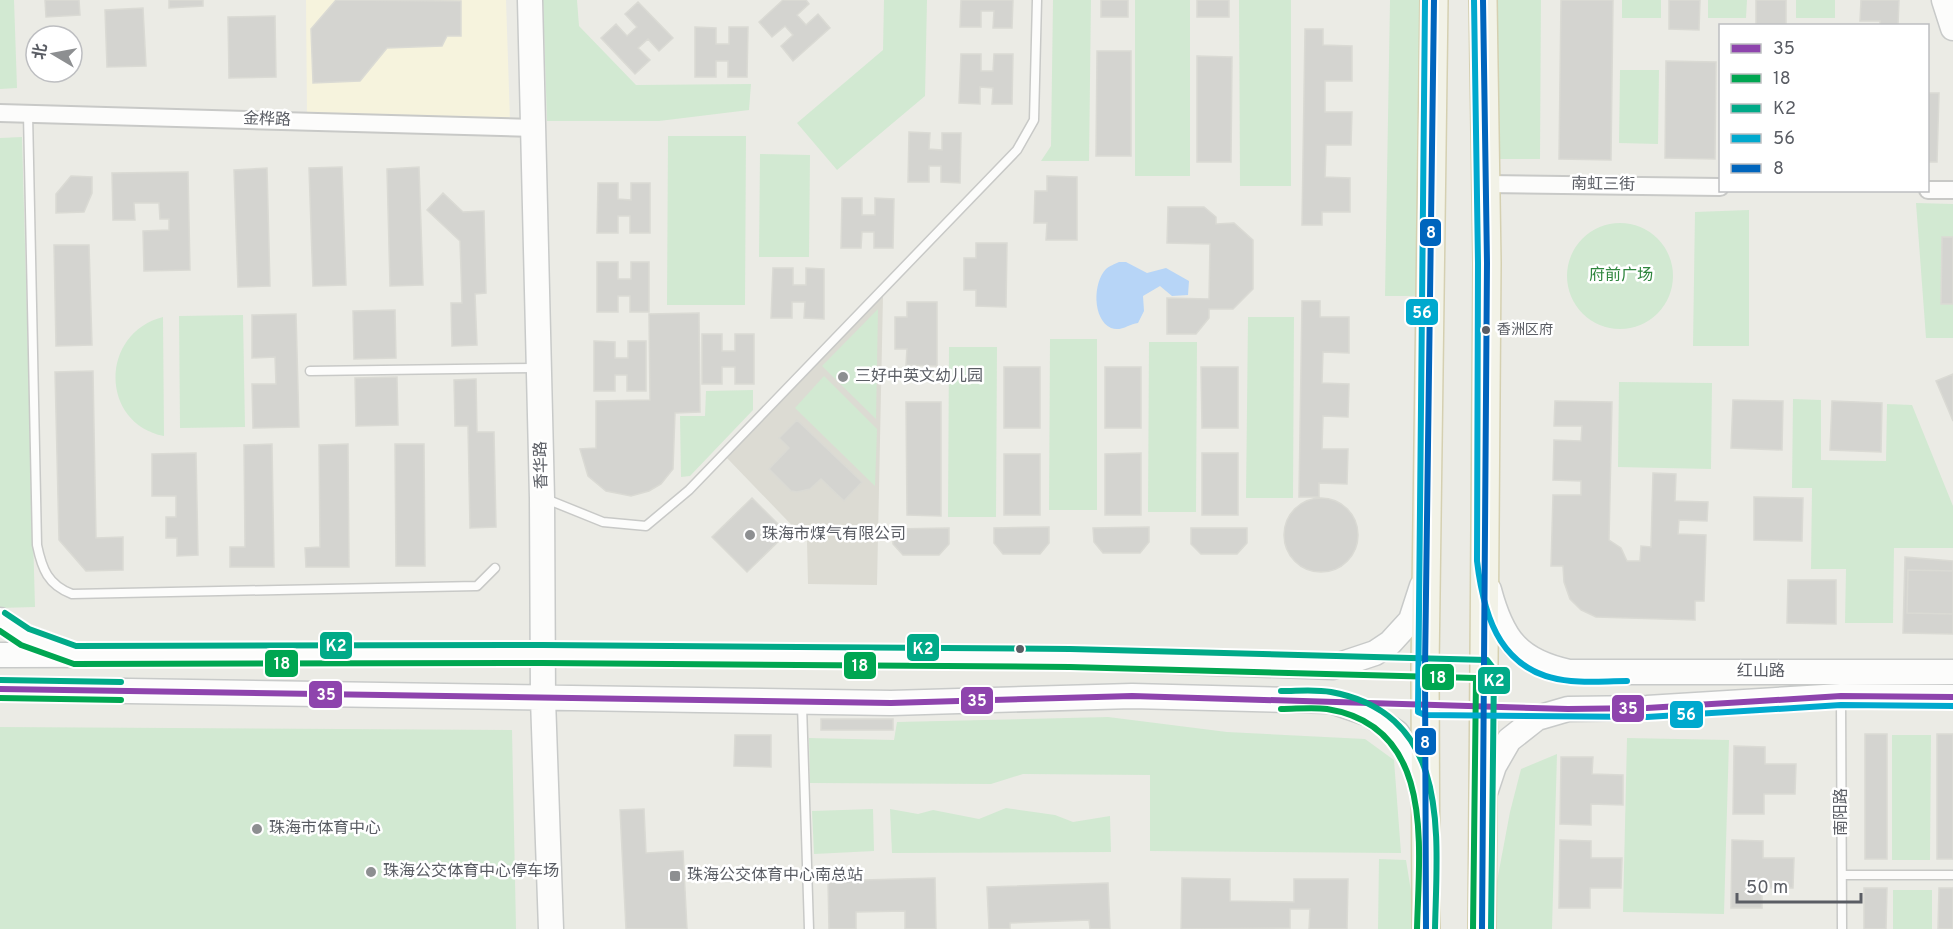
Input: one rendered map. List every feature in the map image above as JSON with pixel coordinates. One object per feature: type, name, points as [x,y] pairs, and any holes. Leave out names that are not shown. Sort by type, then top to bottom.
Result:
[{"type":"main road","name":"香华路","points":[[530,0],[542,498],[543,699],[551,929]]},
{"type":"main road","points":[[1426,929],[1426,557],[1434,0]]},
{"type":"main road","points":[[1482,929],[1486,561],[1486,184],[1483,0]]},
{"type":"main road","points":[[1944,0],[1953,28]]},
{"type":"main road","points":[[0,655],[543,654],[1070,658],[1333,666],[1375,653],[1402,631],[1411,620],[1419,602],[1426,557]]},
{"type":"main road","name":"红山路","points":[[1486,561],[1495,613],[1503,631],[1514,646],[1541,664],[1569,672],[1953,672]]},
{"type":"main road","points":[[0,620],[25,637],[74,655]]},
{"type":"main road","points":[[0,689],[891,704],[1132,696],[1331,700],[1370,714],[1397,733],[1415,760],[1426,800]]},
{"type":"main road","name":"红山路","points":[[1484,798],[1494,766],[1509,740],[1537,718],[1568,709],[1647,708],[1841,696],[1953,697]]},
{"type":"street","name":"金桦路","points":[[0,113],[534,128]]},
{"type":"street","name":"南虹三街","points":[[1486,184],[1719,187]]},
{"type":"street","points":[[1929,190],[1953,190]]},
{"type":"lane","points":[[542,498],[603,522],[646,526],[689,490],[1017,150],[1034,120],[1037,0]]},
{"type":"lane","points":[[28,114],[37,545],[45,574],[51,582],[72,594],[477,586],[495,568]]},
{"type":"lane","points":[[310,371],[539,368]]},
{"type":"lane","name":"南阳路","points":[[1841,696],[1842,929]]},
{"type":"lane","points":[[802,702],[809,929]]},
{"type":"lane","points":[[1842,875],[1953,875]]},
{"type":"shaded area","points":[[306,0],[506,0],[510,121],[307,116]]},
{"type":"shaded area","name":"三好中英文幼儿园","points":[[883,296],[877,585],[808,584],[807,541],[727,458]]},
{"type":"green space","points":[[0,0],[14,0],[17,88],[0,89]]},
{"type":"green space","points":[[543,0],[577,0],[579,26],[636,85],[751,84],[749,110],[659,121],[547,121]]},
{"type":"green space","points":[[884,0],[927,0],[925,96],[837,170],[797,123],[883,50]]},
{"type":"green space","points":[[1053,0],[1091,0],[1089,161],[1041,161],[1051,146]]},
{"type":"green space","points":[[1135,0],[1190,0],[1190,176],[1135,176]]},
{"type":"green space","points":[[1239,0],[1291,0],[1291,186],[1240,186]]},
{"type":"green space","points":[[1390,0],[1428,0],[1425,296],[1385,296]]},
{"type":"green space","points":[[1490,0],[1541,0],[1540,159],[1489,159]]},
{"type":"green space","points":[[1622,0],[1661,0],[1661,18],[1622,18]]},
{"type":"green space","points":[[1708,0],[1747,0],[1746,18],[1708,18]]},
{"type":"green space","points":[[1796,0],[1835,0],[1835,18],[1796,18]]},
{"type":"green space","points":[[1620,70],[1659,70],[1658,144],[1619,143]]},
{"type":"green space","points":[[668,136],[746,136],[745,305],[667,305]]},
{"type":"green space","points":[[22,137],[35,607],[0,608],[0,138]]},
{"type":"green space","points":[[760,154],[810,155],[809,257],[759,257]]},
{"type":"green space","points":[[1916,203],[1953,204],[1953,338],[1926,338]]},
{"type":"green space","points":[[1749,210],[1749,346],[1693,346],[1695,212]]},
{"type":"green space","name":"府前广场","points":[[1620,223],[1640,227],[1657,239],[1669,256],[1673,276],[1669,296],[1657,313],[1640,325],[1620,329],[1600,325],[1583,313],[1571,296],[1567,276],[1571,256],[1583,239],[1600,227]]},
{"type":"green space","points":[[878,309],[876,419],[822,366]]},
{"type":"green space","points":[[243,315],[245,427],[180,428],[179,316]]},
{"type":"green space","points":[[163,317],[164,436],[143,428],[128,414],[119,397],[116,378],[118,358],[127,341],[142,326]]},
{"type":"green space","points":[[1248,317],[1294,317],[1293,498],[1246,498]]},
{"type":"green space","points":[[1050,339],[1097,339],[1097,510],[1049,510]]},
{"type":"green space","points":[[1149,342],[1197,342],[1196,512],[1148,512]]},
{"type":"green space","points":[[949,347],[997,347],[996,517],[948,517]]},
{"type":"green space","points":[[824,376],[877,429],[875,486],[795,408]]},
{"type":"green space","points":[[1619,382],[1712,383],[1711,469],[1618,467]]},
{"type":"green space","points":[[753,390],[753,410],[690,476],[681,477],[680,416],[705,416],[706,391]]},
{"type":"green space","points":[[1793,399],[1821,400],[1821,460],[1886,461],[1887,404],[1912,405],[1953,506],[1953,548],[1894,548],[1893,623],[1845,623],[1846,569],[1811,569],[1812,488],[1792,488]]},
{"type":"green space","points":[[1108,717],[1227,732],[1365,739],[1394,760],[1401,853],[1150,851],[1150,775],[1023,774],[991,784],[810,783],[809,738],[894,740],[897,722]]},
{"type":"green space","name":"珠海市体育中心","points":[[0,727],[512,730],[516,929],[0,929]]},
{"type":"green space","points":[[1892,735],[1931,735],[1930,860],[1892,860]]},
{"type":"green space","points":[[1627,738],[1729,740],[1724,914],[1623,912]]},
{"type":"green space","points":[[1557,754],[1552,929],[1488,929],[1510,812],[1521,769]]},
{"type":"green space","points":[[1006,808],[1055,815],[1073,822],[1110,816],[1111,852],[892,853],[890,809],[918,814],[933,810],[979,819]]},
{"type":"green space","points":[[873,809],[874,851],[814,854],[812,811]]},
{"type":"green space","points":[[1379,859],[1406,860],[1417,929],[1378,929]]},
{"type":"green space","points":[[1893,890],[1932,890],[1932,929],[1893,929]]},
{"type":"water","points":[[1119,262],[1126,262],[1147,273],[1166,268],[1189,281],[1188,295],[1172,296],[1160,286],[1143,296],[1144,311],[1138,323],[1122,328],[1111,328],[1100,317],[1096,300],[1097,291],[1106,269]]},
{"type":"building","points":[[45,0],[79,0],[80,15],[46,17]]},
{"type":"building","points":[[169,0],[203,0],[203,6],[169,8]]},
{"type":"building","points":[[336,0],[461,1],[461,36],[447,36],[442,46],[387,48],[360,81],[313,83],[311,29]]},
{"type":"building","points":[[783,0],[806,0],[809,4],[797,15],[806,25],[818,14],[830,28],[793,61],[781,46],[793,35],[785,26],[772,37],[759,22]]},
{"type":"building","points":[[961,0],[1013,0],[1012,28],[993,28],[994,11],[981,11],[981,27],[960,27]]},
{"type":"building","points":[[1101,0],[1128,0],[1128,17],[1101,17]]},
{"type":"building","points":[[1197,0],[1229,0],[1229,17],[1197,17]]},
{"type":"building","points":[[1561,0],[1613,0],[1611,160],[1559,159]]},
{"type":"building","points":[[1669,0],[1700,0],[1699,30],[1669,29]]},
{"type":"building","points":[[1756,0],[1786,0],[1786,24],[1756,24]]},
{"type":"building","points":[[1861,0],[1899,0],[1898,24],[1860,21]]},
{"type":"building","points":[[638,2],[673,38],[659,51],[648,39],[638,48],[650,60],[635,74],[601,38],[616,24],[627,36],[637,27],[625,14]]},
{"type":"building","points":[[143,8],[146,66],[107,67],[105,10]]},
{"type":"building","points":[[275,16],[276,77],[229,78],[228,17]]},
{"type":"building","points":[[695,27],[716,28],[716,44],[729,44],[729,27],[748,27],[747,77],[728,77],[728,61],[716,61],[716,77],[695,77]]},
{"type":"building","points":[[1305,29],[1323,29],[1323,45],[1352,46],[1352,81],[1325,81],[1325,112],[1352,112],[1351,145],[1326,145],[1325,177],[1350,178],[1350,212],[1322,212],[1322,225],[1302,225]]},
{"type":"building","points":[[1097,51],[1131,51],[1131,156],[1096,156]]},
{"type":"building","points":[[961,54],[981,54],[981,71],[993,71],[994,54],[1013,54],[1012,104],[992,104],[993,88],[980,87],[980,104],[959,103]]},
{"type":"building","points":[[1197,56],[1232,57],[1231,162],[1197,162]]},
{"type":"building","points":[[1666,61],[1716,62],[1715,159],[1665,158]]},
{"type":"building","points":[[1929,93],[1939,93],[1937,162],[1929,162]]},
{"type":"building","points":[[909,132],[930,133],[929,149],[942,150],[942,133],[961,133],[960,183],[941,182],[941,166],[929,166],[929,182],[908,182]]},
{"type":"building","points":[[342,167],[346,285],[313,286],[309,168]]},
{"type":"building","points":[[419,167],[423,285],[390,286],[387,169]]},
{"type":"building","points":[[267,168],[270,286],[238,287],[234,170]]},
{"type":"building","points":[[188,172],[190,270],[144,271],[143,231],[169,230],[169,219],[160,219],[159,203],[134,203],[135,220],[113,220],[112,173]]},
{"type":"building","points":[[71,176],[92,177],[92,193],[84,212],[56,213],[56,194]]},
{"type":"building","points":[[1047,176],[1077,177],[1077,240],[1046,240],[1047,223],[1034,223],[1035,191],[1047,191]]},
{"type":"building","points":[[598,183],[618,183],[618,199],[631,200],[631,183],[650,183],[650,233],[630,233],[630,216],[618,216],[618,233],[597,233]]},
{"type":"building","points":[[443,193],[463,212],[484,211],[486,293],[475,294],[477,345],[452,346],[451,303],[462,303],[460,241],[427,210]]},
{"type":"building","points":[[842,198],[862,198],[862,215],[875,215],[875,198],[894,199],[893,248],[874,248],[874,232],[862,232],[861,248],[841,248]]},
{"type":"building","points":[[1168,207],[1204,207],[1216,217],[1216,224],[1234,223],[1253,240],[1253,289],[1233,309],[1209,309],[1209,318],[1196,334],[1167,334],[1167,298],[1209,299],[1210,244],[1167,243]]},
{"type":"building","points":[[1942,237],[1953,237],[1953,304],[1941,304]]},
{"type":"building","points":[[976,243],[1007,243],[1006,307],[976,306],[976,290],[964,290],[964,258],[976,258]]},
{"type":"building","points":[[54,245],[89,245],[92,345],[56,346]]},
{"type":"building","points":[[597,262],[618,262],[618,279],[631,279],[631,262],[649,262],[649,312],[630,312],[630,296],[618,296],[618,312],[597,312]]},
{"type":"building","points":[[773,268],[793,268],[793,285],[806,285],[806,268],[824,269],[824,319],[804,318],[805,302],[792,302],[792,318],[771,318]]},
{"type":"building","points":[[1302,301],[1320,301],[1320,317],[1349,317],[1349,353],[1323,352],[1322,383],[1349,384],[1348,417],[1323,416],[1322,449],[1348,449],[1347,484],[1319,483],[1319,497],[1299,497]]},
{"type":"building","points":[[907,302],[937,302],[937,366],[906,365],[907,349],[895,349],[895,317],[907,317]]},
{"type":"building","points":[[395,310],[396,358],[354,359],[353,311]]},
{"type":"building","points":[[699,313],[700,412],[675,413],[673,469],[661,484],[649,491],[631,496],[606,491],[588,476],[580,449],[596,448],[596,401],[650,400],[649,314]]},
{"type":"building","points":[[296,314],[299,427],[253,428],[252,384],[276,384],[275,357],[252,358],[252,315]]},
{"type":"building","points":[[702,334],[722,334],[722,351],[735,351],[735,334],[754,334],[754,384],[735,384],[735,367],[722,367],[722,384],[702,384]]},
{"type":"building","points":[[594,341],[615,342],[615,358],[628,358],[628,341],[646,341],[646,391],[627,391],[627,375],[615,375],[615,391],[594,391]]},
{"type":"building","points":[[1004,367],[1040,367],[1040,428],[1004,428]]},
{"type":"building","points":[[1105,367],[1141,367],[1141,428],[1105,428]]},
{"type":"building","points":[[1201,367],[1238,367],[1238,428],[1202,428]]},
{"type":"building","points":[[93,371],[96,538],[123,537],[123,570],[86,571],[59,540],[55,372]]},
{"type":"building","points":[[1953,374],[1953,421],[1936,381]]},
{"type":"building","points":[[397,377],[398,425],[356,426],[355,378]]},
{"type":"building","points":[[476,379],[477,432],[494,432],[496,527],[470,528],[468,426],[455,426],[454,380]]},
{"type":"building","points":[[1733,400],[1783,401],[1782,450],[1731,448]]},
{"type":"building","points":[[1555,401],[1612,402],[1609,540],[1621,548],[1627,561],[1640,561],[1641,546],[1651,547],[1653,473],[1676,474],[1675,501],[1708,502],[1707,521],[1679,520],[1678,534],[1706,535],[1704,601],[1695,601],[1695,620],[1596,617],[1581,610],[1570,599],[1564,582],[1563,566],[1551,566],[1553,495],[1581,495],[1581,481],[1553,480],[1554,440],[1581,441],[1582,426],[1554,426]]},
{"type":"building","points":[[1832,401],[1882,403],[1881,452],[1830,450]]},
{"type":"building","points":[[906,402],[941,402],[941,516],[907,515]]},
{"type":"building","points":[[797,420],[862,482],[844,501],[821,479],[810,489],[791,491],[769,469],[789,448],[779,438]]},
{"type":"building","points":[[272,444],[274,567],[230,567],[230,547],[245,547],[244,445]]},
{"type":"building","points":[[348,444],[349,567],[306,567],[305,548],[320,547],[319,445]]},
{"type":"building","points":[[395,444],[424,444],[425,566],[396,566]]},
{"type":"building","points":[[196,453],[198,555],[177,556],[177,538],[166,538],[166,517],[176,517],[176,496],[152,496],[152,454]]},
{"type":"building","points":[[1141,453],[1141,515],[1105,515],[1105,454]]},
{"type":"building","points":[[1202,453],[1238,453],[1238,515],[1202,515]]},
{"type":"building","points":[[1004,454],[1040,454],[1040,515],[1004,515]]},
{"type":"building","points":[[1754,497],[1803,498],[1802,541],[1754,540]]},
{"type":"building","name":"珠海市煤气有限公司","points":[[752,498],[787,533],[747,572],[712,537]]},
{"type":"building","points":[[1321,498],[1335,501],[1347,509],[1355,521],[1358,535],[1355,549],[1347,561],[1335,569],[1321,572],[1307,569],[1295,561],[1287,549],[1284,535],[1287,521],[1295,509],[1307,501]]},
{"type":"building","points":[[1049,527],[1049,543],[1040,554],[1003,554],[994,543],[994,528]]},
{"type":"building","points":[[1149,527],[1149,542],[1140,553],[1103,553],[1094,542],[1093,528]]},
{"type":"building","points":[[949,528],[949,544],[939,555],[903,555],[893,544],[893,529]]},
{"type":"building","points":[[1191,528],[1247,528],[1247,543],[1237,554],[1201,554],[1191,544]]},
{"type":"building","points":[[1905,557],[1953,561],[1953,634],[1903,633]]},
{"type":"building","points":[[1908,570],[1953,571],[1953,614],[1907,613]]},
{"type":"building","points":[[1788,580],[1836,580],[1836,624],[1787,623]]},
{"type":"building","points":[[821,719],[893,719],[893,730],[821,730]]},
{"type":"building","points":[[1865,734],[1887,734],[1887,859],[1865,859]]},
{"type":"building","points":[[1937,734],[1953,734],[1953,859],[1937,859]]},
{"type":"building","points":[[735,735],[771,735],[771,767],[734,766]]},
{"type":"building","points":[[1734,746],[1765,747],[1765,764],[1796,764],[1795,794],[1764,794],[1764,814],[1733,814]]},
{"type":"building","points":[[1561,757],[1593,757],[1592,774],[1623,775],[1623,805],[1591,804],[1591,825],[1560,824]]},
{"type":"building","points":[[644,809],[646,853],[683,851],[687,929],[626,929],[620,810]]},
{"type":"building","points":[[1560,840],[1591,841],[1591,858],[1622,858],[1621,888],[1590,888],[1590,908],[1559,908]]},
{"type":"building","points":[[1732,840],[1763,841],[1763,858],[1794,858],[1793,888],[1762,888],[1762,908],[1731,908]]},
{"type":"building","points":[[935,878],[936,929],[905,929],[905,911],[856,912],[856,929],[829,929],[828,881]]},
{"type":"building","points":[[1182,878],[1230,879],[1230,901],[1294,902],[1294,879],[1348,879],[1347,929],[1309,929],[1310,909],[1290,909],[1290,928],[1181,929]]},
{"type":"building","points":[[1108,883],[1110,929],[1090,929],[1089,920],[1010,923],[1010,929],[989,929],[987,887]]},
{"type":"building","points":[[1864,888],[1887,888],[1886,929],[1864,929]]},
{"type":"building","points":[[1939,888],[1953,888],[1953,929],[1938,929]]},
{"type":"transit line","name":"56","points":[[1425,0],[1418,712],[1425,715],[1647,717],[1841,705],[1953,706]]},
{"type":"transit line","name":"8","points":[[1426,929],[1425,668],[1434,0]]},
{"type":"transit line","name":"56","points":[[1474,0],[1478,263],[1477,561],[1480,583],[1485,604],[1501,641],[1513,656],[1528,668],[1547,677],[1571,681],[1627,681]]},
{"type":"transit line","name":"8","points":[[1482,929],[1487,263],[1483,0]]},
{"type":"transit line","name":"K2","points":[[5,613],[29,629],[76,646],[543,645],[1070,649],[1487,660],[1494,669],[1491,929]]},
{"type":"transit line","name":"18","points":[[0,631],[21,645],[74,664],[543,663],[1070,667],[1476,678],[1473,929]]},
{"type":"transit line","name":"K2","points":[[0,680],[121,682]]},
{"type":"transit line","name":"35","points":[[0,689],[891,703],[1132,696],[1568,709],[1647,708],[1841,696],[1953,697]]},
{"type":"transit line","name":"K2","points":[[1281,691],[1331,692],[1370,705],[1399,725],[1418,752],[1429,783],[1435,819],[1437,855],[1435,929]]},
{"type":"transit line","name":"18","points":[[0,698],[121,700]]},
{"type":"transit line","name":"18","points":[[1281,709],[1327,709],[1362,720],[1387,739],[1404,764],[1414,795],[1418,828],[1417,929]]},
{"type":"place","name":"香洲区府","points":[[1486,330]]},
{"type":"place","name":"三好中英文幼儿园","points":[[843,377]]},
{"type":"place","name":"珠海市煤气有限公司","points":[[750,535]]},
{"type":"place","name":"珠海市体育中心","points":[[257,829]]},
{"type":"place","name":"珠海公交体育中心停车场","points":[[371,872]]},
{"type":"place","name":"珠海公交体育中心南总站","points":[[675,876]]}]
